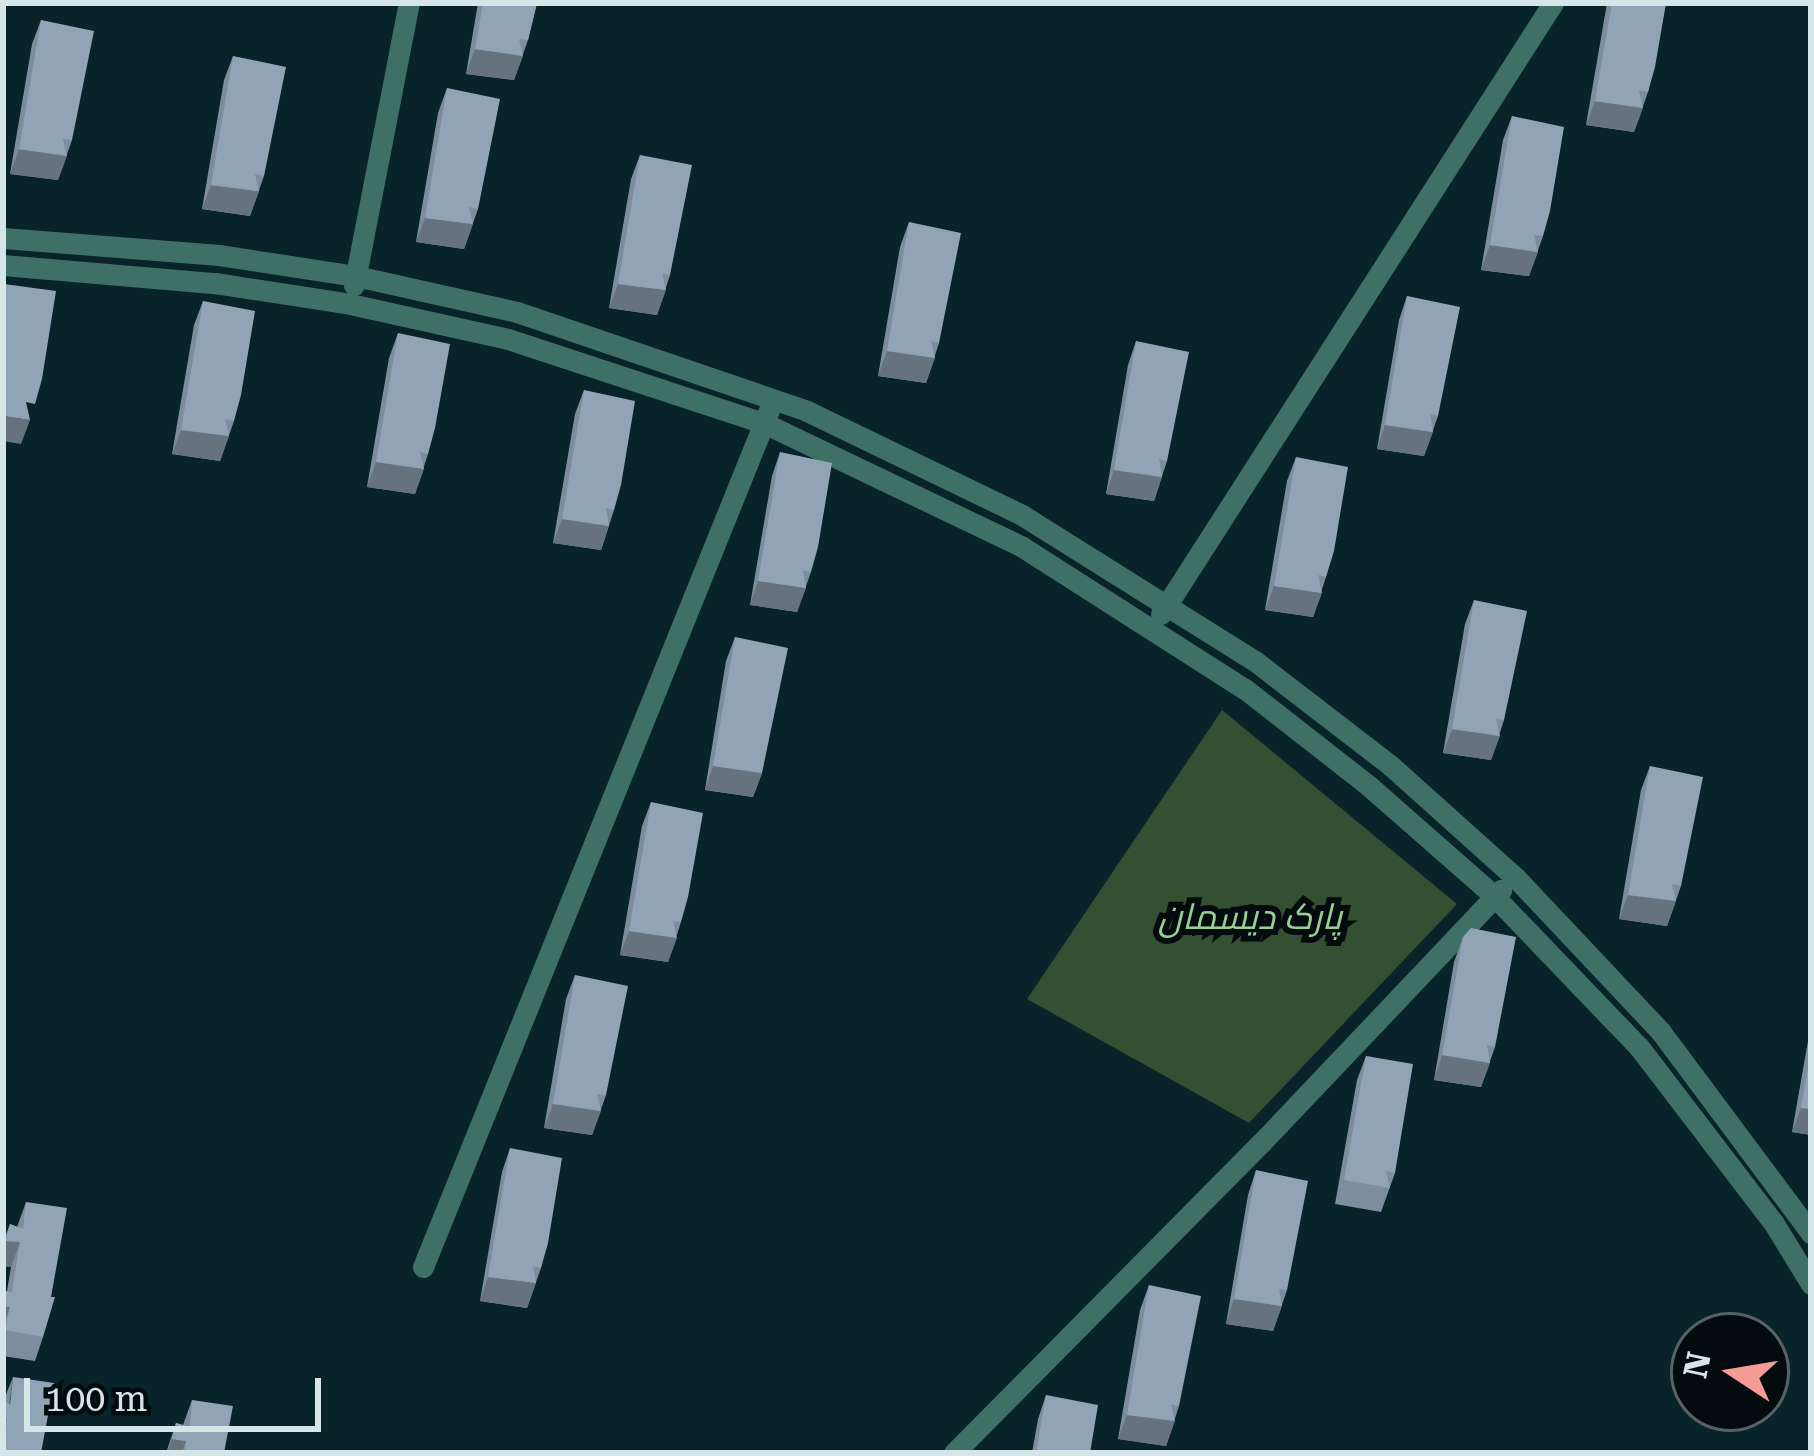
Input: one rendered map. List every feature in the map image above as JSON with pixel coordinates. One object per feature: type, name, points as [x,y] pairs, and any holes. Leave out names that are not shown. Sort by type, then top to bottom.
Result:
[{"type":"street","points":[[350,304],[409,3]]},
{"type":"street","points":[[1153,629],[1553,3]]},
{"type":"street","points":[[3,238],[219,255],[356,276],[517,312],[773,398],[893,448],[1004,505],[1168,602],[1390,765],[1516,878],[1661,1032],[1811,1233]]},
{"type":"street","points":[[3,266],[215,284],[350,304],[508,339],[764,423],[1021,546],[1245,688],[1370,787],[1494,896],[1639,1047],[1773,1222],[1811,1284]]},
{"type":"street","points":[[423,1267],[773,398]]},
{"type":"street","points":[[954,1453],[1516,878]]},
{"type":"green space","name":"پارک دیسمان","points":[[1222,710],[1457,904],[1249,1123],[1027,999]]},
{"type":"building","points":[[483,3],[537,3],[528,40],[519,39],[523,56],[475,49]]},
{"type":"building","points":[[1612,3],[1666,3],[1648,92],[1639,90],[1643,108],[1595,101]]},
{"type":"building","points":[[41,20],[94,31],[72,140],[63,139],[67,156],[19,149]]},
{"type":"building","points":[[233,56],[286,67],[264,176],[255,174],[259,191],[211,185]]},
{"type":"building","points":[[447,88],[500,99],[478,209],[469,207],[473,224],[425,218]]},
{"type":"building","points":[[1512,116],[1564,127],[1550,211],[1543,236],[1534,235],[1538,252],[1490,245]]},
{"type":"building","points":[[640,155],[692,165],[670,275],[662,273],[666,290],[618,284]]},
{"type":"building","points":[[909,222],[961,233],[939,343],[931,341],[935,358],[887,351]]},
{"type":"building","points":[[4,284],[56,291],[42,379],[35,404],[26,402],[30,420],[3,416]]},
{"type":"building","points":[[1407,296],[1460,307],[1438,416],[1430,414],[1433,432],[1385,425]]},
{"type":"building","points":[[203,301],[255,311],[234,421],[225,419],[229,436],[181,430]]},
{"type":"building","points":[[398,333],[450,344],[428,454],[420,452],[424,469],[376,462]]},
{"type":"building","points":[[1136,341],[1189,352],[1167,461],[1159,459],[1162,477],[1114,470]]},
{"type":"building","points":[[584,390],[635,401],[621,485],[614,510],[606,508],[609,526],[562,519]]},
{"type":"building","points":[[780,452],[832,463],[818,547],[811,572],[803,570],[806,588],[758,581]]},
{"type":"building","points":[[1296,457],[1348,467],[1334,551],[1326,577],[1318,575],[1322,593],[1274,586]]},
{"type":"building","points":[[1474,600],[1527,611],[1504,720],[1496,719],[1500,736],[1452,729]]},
{"type":"building","points":[[735,637],[788,648],[762,773],[713,766]]},
{"type":"building","points":[[1650,766],[1703,777],[1681,886],[1672,884],[1676,901],[1628,895]]},
{"type":"building","points":[[651,802],[703,813],[688,897],[681,922],[673,921],[677,938],[629,931]]},
{"type":"building","points":[[1471,928],[1516,937],[1495,1047],[1487,1045],[1490,1063],[1442,1055],[1463,937]]},
{"type":"building","points":[[575,975],[628,986],[606,1095],[597,1094],[601,1111],[553,1104]]},
{"type":"building","points":[[1811,1051],[1811,1109],[1801,1108]]},
{"type":"building","points":[[1366,1056],[1413,1064],[1395,1173],[1386,1171],[1390,1188],[1344,1180]]},
{"type":"building","points":[[510,1148],[562,1158],[548,1243],[541,1268],[533,1266],[536,1283],[488,1277]]},
{"type":"building","points":[[1256,1170],[1308,1181],[1287,1290],[1279,1289],[1282,1306],[1234,1299]]},
{"type":"building","points":[[26,1202],[67,1208],[51,1297],[55,1297],[43,1337],[5,1330],[10,1307],[3,1306],[3,1291],[12,1292],[20,1242],[6,1241],[10,1224],[23,1229]]},
{"type":"building","points":[[1149,1285],[1201,1296],[1179,1406],[1171,1404],[1175,1421],[1127,1415]]},
{"type":"building","points":[[13,1377],[54,1383],[41,1453],[3,1453],[7,1418],[3,1417],[3,1402],[10,1404]]},
{"type":"building","points":[[1046,1395],[1098,1405],[1090,1453],[1036,1453]]},
{"type":"building","points":[[192,1400],[233,1406],[224,1453],[184,1453],[186,1441],[172,1439],[176,1423],[190,1427]]}]
